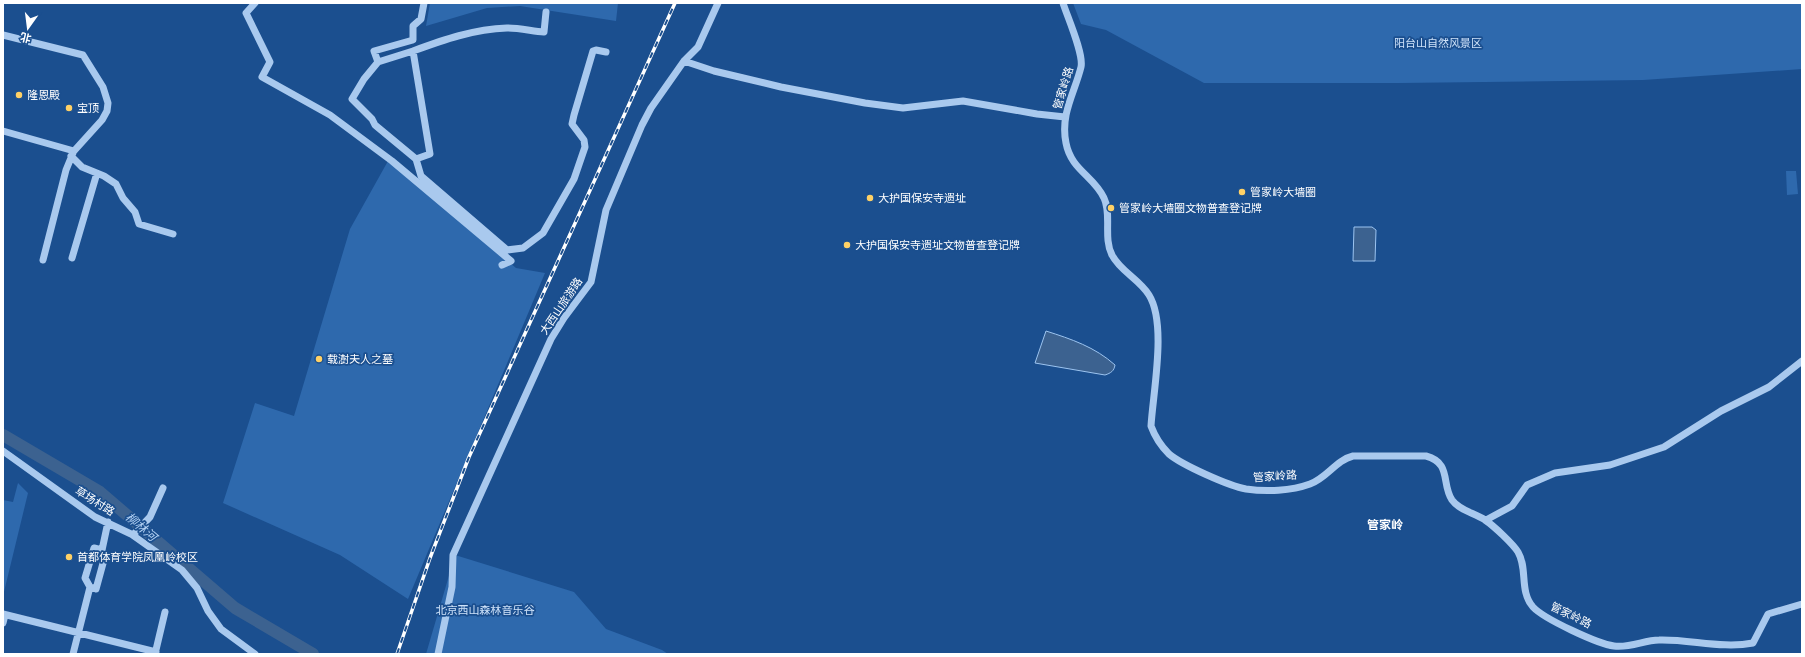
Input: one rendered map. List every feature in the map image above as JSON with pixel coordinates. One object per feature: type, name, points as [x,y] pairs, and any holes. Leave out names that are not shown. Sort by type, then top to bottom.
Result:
[{"type":"street","points":[[255,3],[246,13],[270,62],[262,77],[330,115],[392,161],[511,261],[502,265]]},
{"type":"street","points":[[378,62],[374,51],[413,40],[413,26],[421,19],[424,3]]},
{"type":"street","name":"大西山旅游路","points":[[438,654],[452,587],[453,555],[551,339],[564,318],[591,282],[606,210],[642,125],[651,108],[684,62],[698,47],[718,3]]},
{"type":"street","name":"管家岭路","points":[[1062,3],[1079,52],[1081,66],[1065,117],[1065,142],[1072,162],[1082,173],[1097,185],[1105,200],[1109,246],[1112,256],[1140,282],[1154,305],[1156,314],[1157,340],[1151,426],[1154,435],[1170,454],[1232,486],[1263,490],[1290,488],[1310,484],[1322,478],[1345,458],[1353,456],[1432,457],[1440,464],[1446,474],[1452,499],[1458,506],[1486,520],[1518,552],[1522,566],[1524,587],[1528,600],[1534,608],[1561,625],[1613,646],[1638,645],[1658,640],[1738,646],[1753,643],[1768,614],[1802,604]]},
{"type":"street","points":[[546,12],[544,32],[508,28],[479,31],[448,38],[378,62],[364,79],[352,99],[372,119],[375,125],[416,159],[421,176],[507,250],[523,248],[543,233],[574,179],[585,147],[584,140],[572,124],[574,115],[593,51],[596,50],[606,52]]},
{"type":"street","points":[[3,35],[83,55],[88,60],[103,87],[108,103],[107,112],[102,120],[73,154],[43,260]]},
{"type":"street","points":[[413,51],[430,154],[416,159]]},
{"type":"street","points":[[684,62],[729,75],[865,103],[903,108],[963,101],[1037,114],[1065,117]]},
{"type":"street","points":[[3,131],[73,154],[78,164],[98,173],[116,184],[123,198],[135,212],[139,224],[173,234]]},
{"type":"street","points":[[72,258],[98,173]]},
{"type":"street","points":[[1486,520],[1512,506],[1527,485],[1555,473],[1610,465],[1664,447],[1721,411],[1768,387],[1802,361]]},
{"type":"street","name":"草场村路","points":[[3,451],[95,517],[135,533],[182,570],[197,588],[208,610],[221,629],[255,654]]},
{"type":"street","points":[[135,533],[150,517],[163,488]]},
{"type":"street","points":[[90,587],[96,589],[105,556],[102,550],[108,522]]},
{"type":"street","points":[[73,654],[90,587],[85,578],[94,548],[102,550]]},
{"type":"street","points":[[3,623],[4,615],[155,653],[165,612]]},
{"type":"green space","points":[[430,3],[618,3],[616,21],[520,6],[487,8],[426,26]]},
{"type":"green space","name":"阳台山自然风景区","points":[[1073,3],[1802,3],[1802,69],[1643,80],[1399,83],[1204,83],[1106,30],[1081,24]]},
{"type":"green space","points":[[388,161],[516,268],[545,273],[408,599],[340,555],[223,503],[255,403],[294,416],[350,229]]},
{"type":"green space","points":[[1786,171],[1796,171],[1798,194],[1787,195]]},
{"type":"green space","points":[[18,483],[28,493],[3,596],[3,500],[13,502]]},
{"type":"green space","name":"北京西山森林音乐谷","points":[[455,555],[574,592],[606,629],[662,650],[668,654],[426,654]]},
{"type":"shaded area","points":[[1354,227],[1372,227],[1376,230],[1375,261],[1353,261]]},
{"type":"shaded area","points":[[1046,331],[1091,348],[1115,365],[1114,369],[1111,373],[1105,375],[1035,363]]},
{"type":"waterway","name":"柳林河","points":[[3,435],[100,492],[235,608],[313,654]]},
{"type":"railway","points":[[397,654],[430,558],[469,457],[675,3]]},
{"type":"place","name":"隆恩殿","points":[[19,95]]},
{"type":"place","name":"宝顶","points":[[69,108]]},
{"type":"place","name":"管家岭大墙圈","points":[[1242,192]]},
{"type":"place","name":"大护国保安寺遗址","points":[[870,198]]},
{"type":"place","name":"管家岭大墙圈文物普查登记牌","points":[[1111,208]]},
{"type":"place","name":"大护国保安寺遗址文物普查登记牌","points":[[847,245]]},
{"type":"place","name":"载澍夫人之墓","points":[[319,359]]},
{"type":"place","name":"首都体育学院凤凰岭校区","points":[[69,557]]},
{"type":"district","name":"管家岭","points":[[1385,525]]}]
